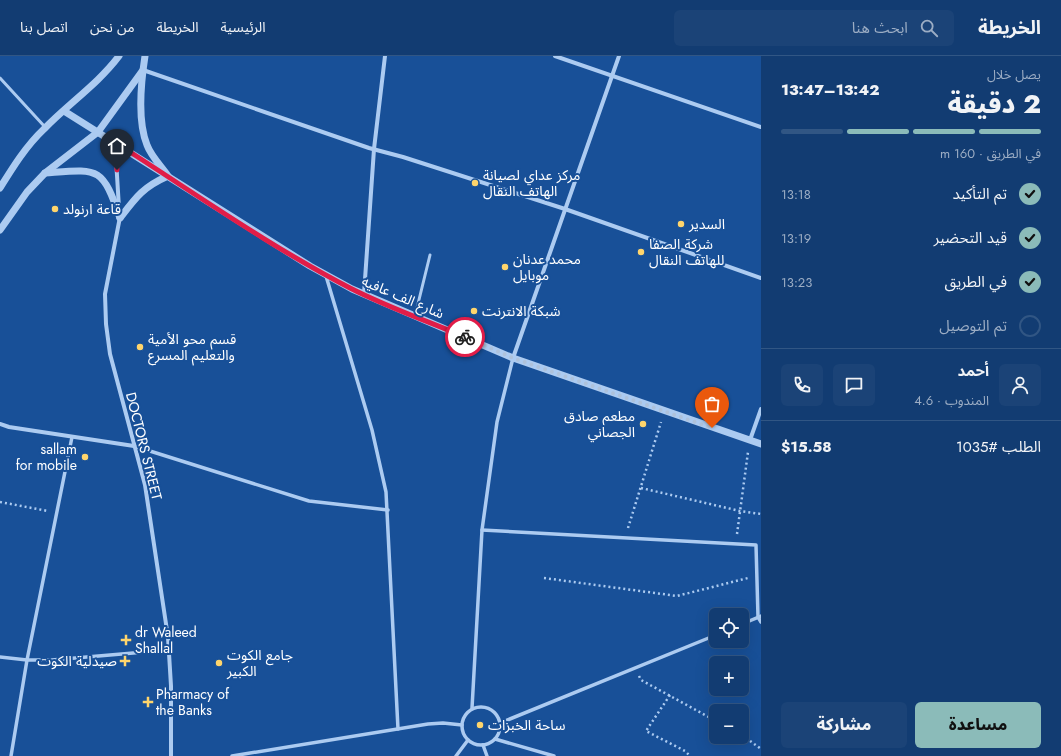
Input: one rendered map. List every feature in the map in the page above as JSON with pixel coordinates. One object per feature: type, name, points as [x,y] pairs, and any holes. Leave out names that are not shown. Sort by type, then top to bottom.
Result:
[{"type":"street","points":[[0,188],[26,149],[45,127],[85,92],[119,56]]},
{"type":"street","points":[[120,218],[137,196],[150,184],[168,176],[147,145],[142,123],[141,79],[146,56]]},
{"type":"street","points":[[364,294],[374,149],[385,56]]},
{"type":"street","points":[[555,56],[761,127]]},
{"type":"street","points":[[472,708],[486,707],[492,710],[497,714],[500,723],[499,734],[495,739],[483,745],[476,745],[468,740],[462,731],[462,725],[463,718],[472,708],[482,530],[497,422],[513,358],[619,56]]},
{"type":"street","points":[[0,230],[27,192],[45,173],[98,132],[143,70]]},
{"type":"street","points":[[143,70],[374,149],[565,209],[761,278]]},
{"type":"street","name":"شارع الف عافيه","points":[[64,111],[168,176],[189,191],[326,275],[364,294],[513,358],[665,412],[761,444]]},
{"type":"street","name":"DOCTORS STREET","points":[[116,143],[120,218],[105,294],[106,324],[110,354],[145,485],[168,650],[171,756]]},
{"type":"street","points":[[45,173],[88,170],[105,180],[120,218]]},
{"type":"street","points":[[326,275],[372,430],[385,485],[388,510],[398,729]]},
{"type":"street","points":[[750,440],[761,409]]},
{"type":"street","points":[[0,424],[9,427],[134,446],[309,501],[388,510]]},
{"type":"street","points":[[11,756],[27,660],[72,437]]},
{"type":"street","points":[[482,530],[756,545],[761,622]]},
{"type":"street","points":[[749,621],[760,617]]},
{"type":"street","points":[[500,723],[709,638]]},
{"type":"street","points":[[0,657],[27,660],[52,660],[168,650]]},
{"type":"street","points":[[232,756],[443,722],[462,725]]},
{"type":"street","points":[[495,739],[554,756]]},
{"type":"street","points":[[456,756],[468,740]]},
{"type":"street","points":[[483,745],[487,756]]},
{"type":"lane","points":[[0,78],[45,127]]},
{"type":"lane","points":[[415,316],[430,255]]},
{"type":"path","points":[[625,538],[665,412]]},
{"type":"path","points":[[735,544],[750,440]]},
{"type":"path","points":[[641,488],[740,511],[761,514]]},
{"type":"path","points":[[0,502],[57,512]]},
{"type":"path","points":[[544,578],[677,596],[757,576]]},
{"type":"path","points":[[633,669],[641,680],[709,717]]},
{"type":"path","points":[[670,695],[646,731],[685,751],[690,756]]},
{"type":"path","points":[[749,740],[761,749]]},
{"type":"way so far","points":[[465,337],[513,358],[712,428]]},
{"type":"place","name":"مركز عداي لصيانة الهاتف النقال","points":[[475,183]]},
{"type":"place","name":"قاعة ارنولد","points":[[55,209]]},
{"type":"place","name":"السدير","points":[[681,224]]},
{"type":"place","name":"شركة الصفا للهاتف النقال","points":[[641,252]]},
{"type":"place","name":"محمد عدنان موبايل","points":[[505,267]]},
{"type":"place","name":"شبكة الانترنت","points":[[474,311]]},
{"type":"place","name":"قسم محو الأمية والتعليم المسرع","points":[[140,347]]},
{"type":"place","name":"مطعم صادق الجصاني","points":[[643,424]]},
{"type":"place","name":"sallam for mobile","points":[[85,457]]},
{"type":"place","name":"dr Waleed Shallal","points":[[126,640]]},
{"type":"place","name":"صيدلية الكوت","points":[[125,661]]},
{"type":"place","name":"جامع الكوت الكبير","points":[[219,663]]},
{"type":"place","name":"Pharmacy of the Banks","points":[[148,702]]},
{"type":"place","name":"ساحة الخبزات","points":[[480,725]]},
{"type":"route","points":[[117,170],[116,143],[189,191],[310,266],[352,289],[465,337]]}]
